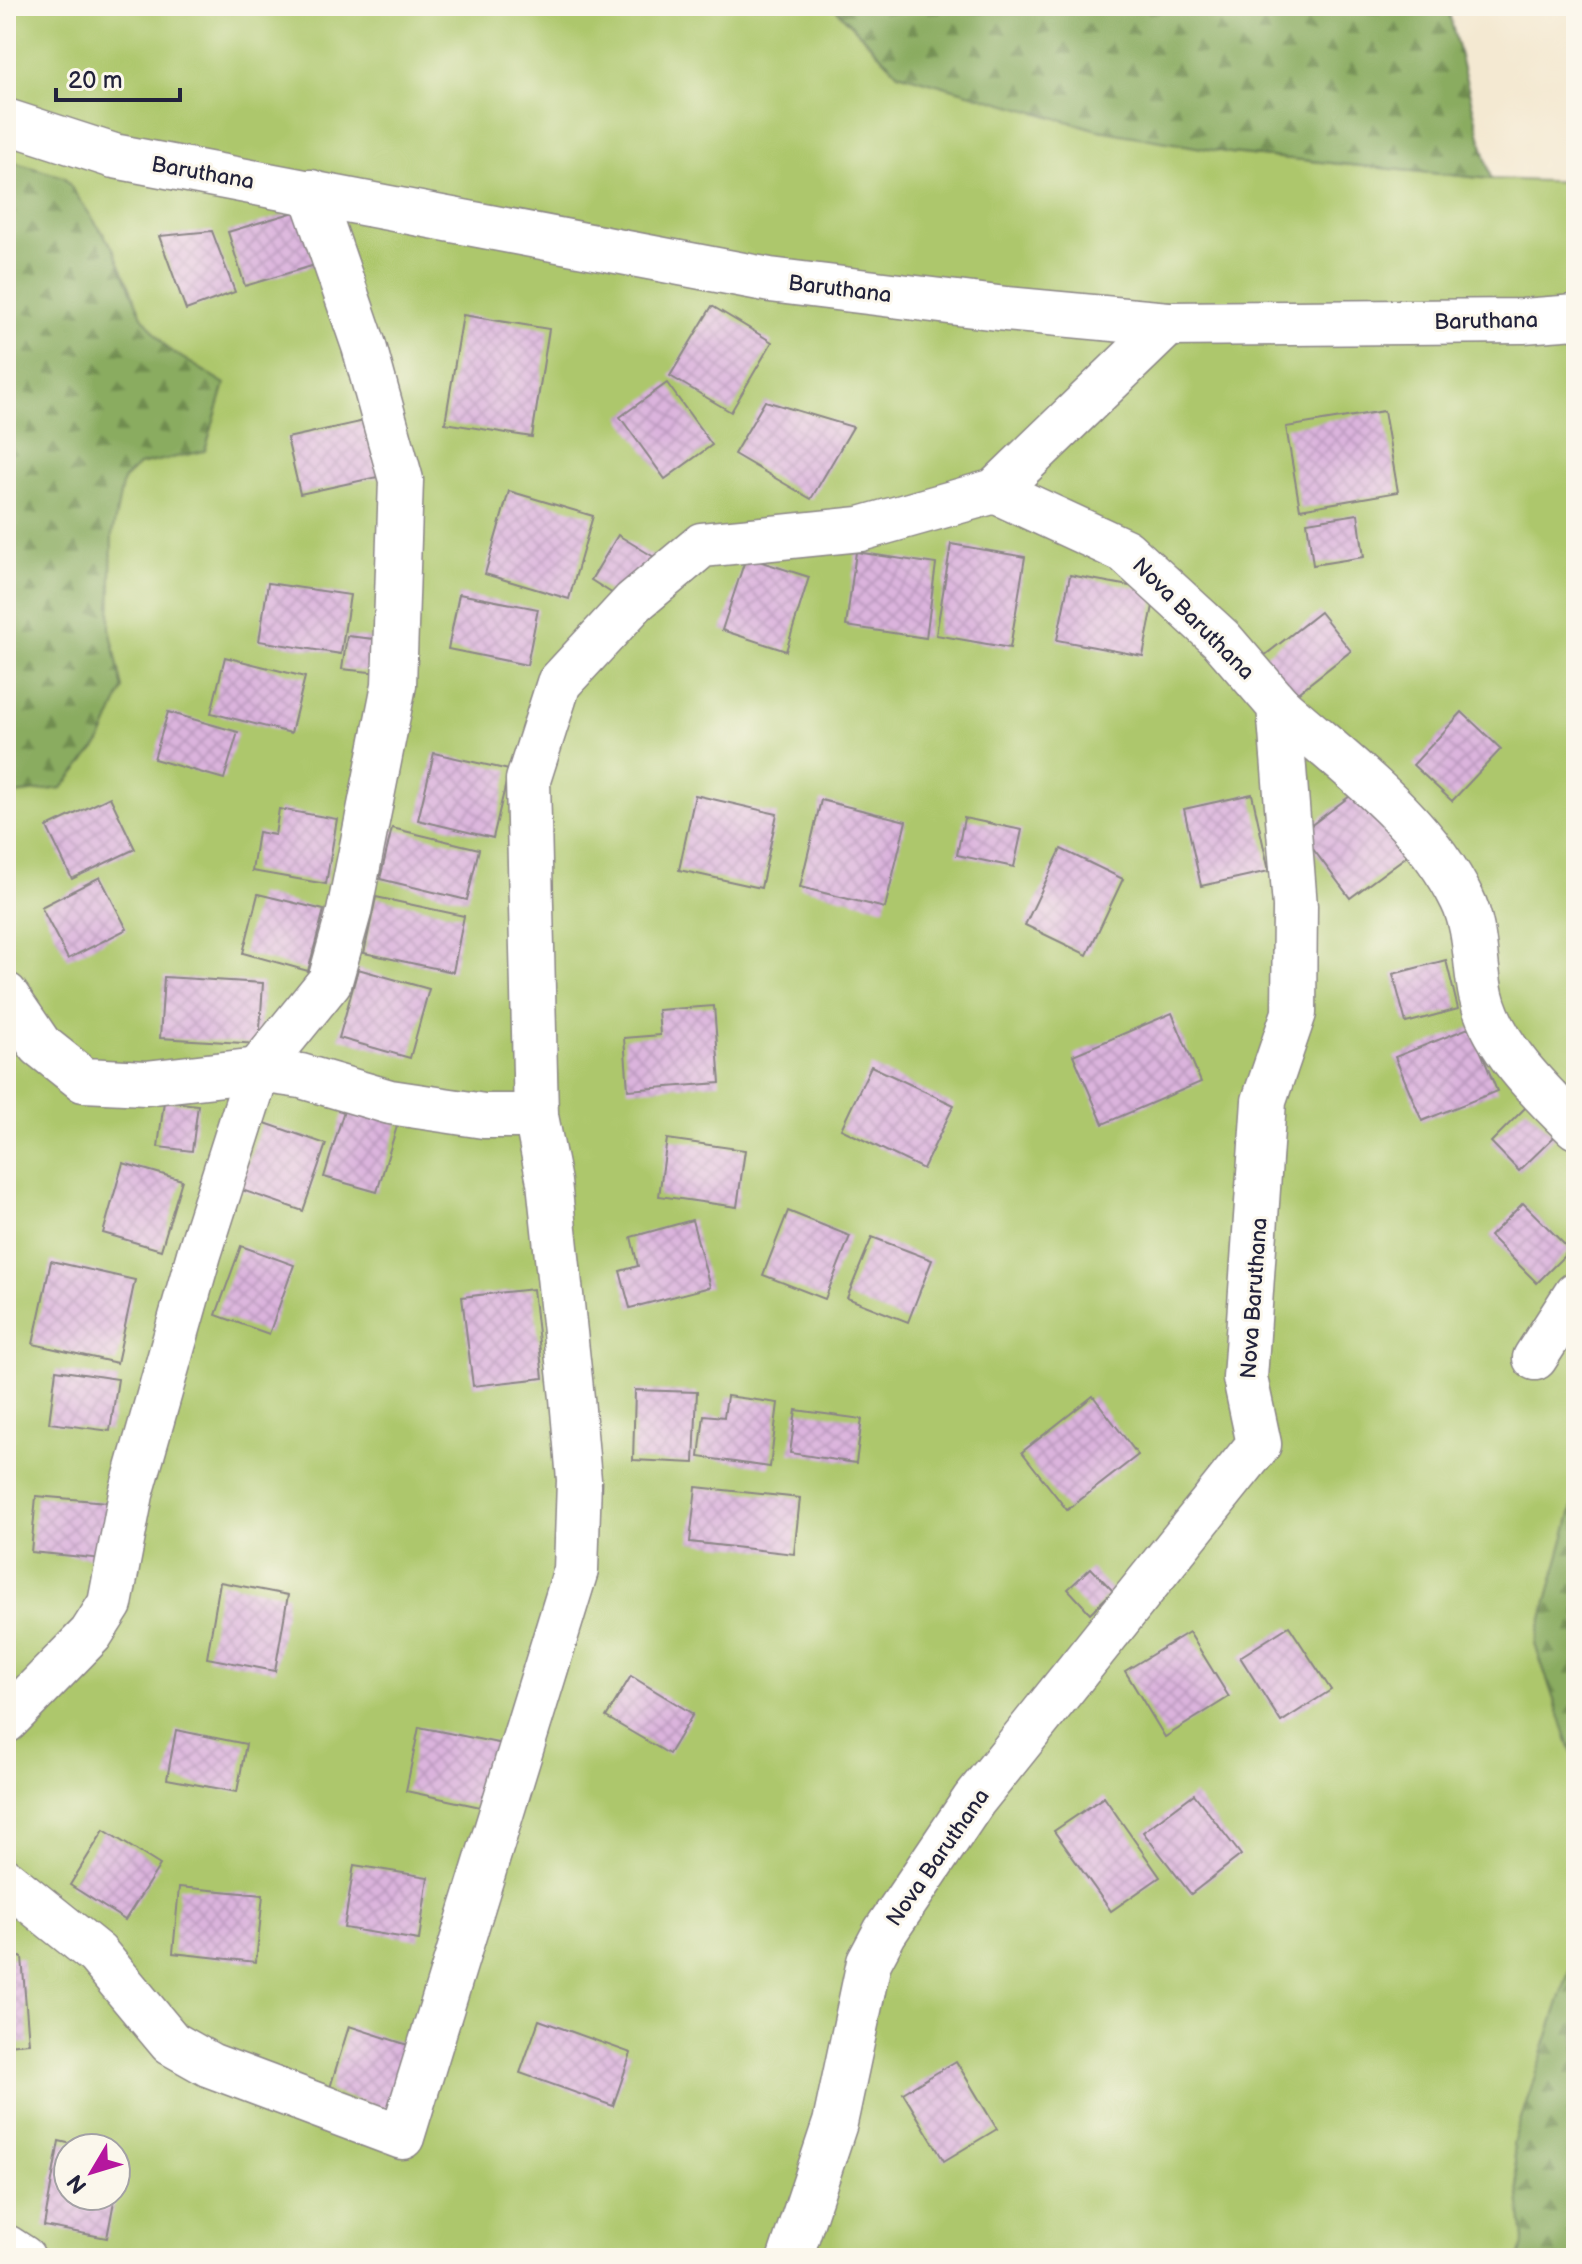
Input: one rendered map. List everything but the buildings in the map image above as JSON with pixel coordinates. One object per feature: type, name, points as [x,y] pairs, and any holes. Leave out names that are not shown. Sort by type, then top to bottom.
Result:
[{"type":"street","name":"Baruthana","points":[[6,121],[114,156],[770,280],[1006,309],[1168,324],[1523,321],[1576,317]]},
{"type":"street","points":[[6,1721],[91,1634],[110,1604],[131,1494],[199,1254],[258,1070],[330,981],[349,912],[394,685],[401,480],[364,346],[311,192]]},
{"type":"street","points":[[6,1881],[97,1954],[171,2043],[210,2065],[402,2137],[576,1570],[579,1480],[573,1411],[549,1182],[536,1116],[528,780],[559,683],[634,602],[702,545],[860,529],[995,491],[1168,324]]},
{"type":"street","name":"Nova Baruthana","points":[[790,2258],[835,2123],[869,1962],[885,1932],[974,1800],[1259,1444],[1245,1378],[1264,1101],[1294,1013],[1295,906],[1279,706],[1221,639],[1125,551],[995,491]]},
{"type":"street","points":[[1279,706],[1389,804],[1442,865],[1464,901],[1475,941],[1481,997],[1500,1038],[1576,1127]]},
{"type":"street","points":[[6,995],[40,1045],[84,1080],[146,1083],[258,1070],[301,1076],[390,1102],[484,1116],[536,1116]]},
{"type":"street","points":[[1535,1358],[1576,1294]]},
{"type":"street","points":[[6,2247],[23,2258]]},
{"type":"green space","points":[[6,6],[833,6],[898,73],[1230,153],[1491,179],[1576,182],[1576,2258],[6,2258]]},
{"type":"green space","points":[[833,6],[1441,6],[1448,9],[1491,179],[1230,153],[1098,130],[898,73]]},
{"type":"green space","points":[[6,160],[64,177],[113,248],[142,316],[168,349],[225,384],[205,451],[139,465],[123,480],[112,535],[110,628],[123,689],[100,743],[62,788],[6,795]]},
{"type":"green space","points":[[1576,1496],[1576,1765],[1535,1644]]},
{"type":"green space","points":[[1576,1950],[1576,2258],[1519,2258],[1524,2241],[1513,2143]]}]
